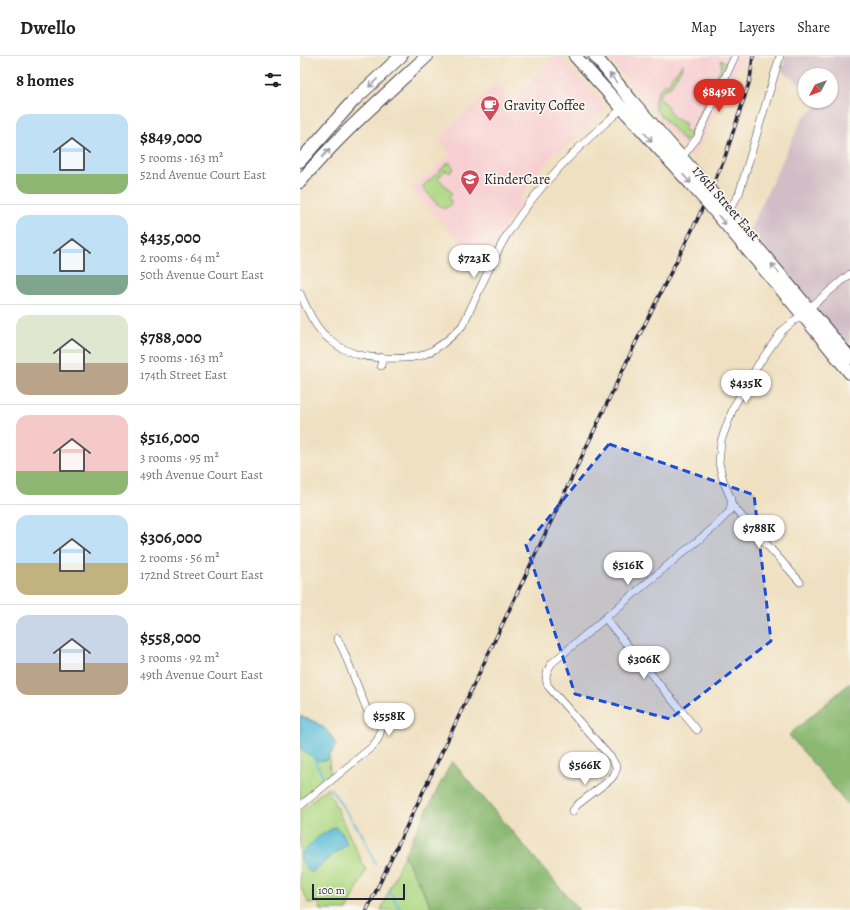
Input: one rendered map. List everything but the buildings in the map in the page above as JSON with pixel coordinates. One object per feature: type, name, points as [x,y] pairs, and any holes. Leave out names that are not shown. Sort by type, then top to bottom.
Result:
[{"type":"main road","points":[[300,161],[353,102],[401,56]]},
{"type":"main road","points":[[300,182],[337,140],[427,56]]},
{"type":"main road","name":"176th Street East","points":[[575,56],[622,108],[700,187],[805,311],[850,358]]},
{"type":"main road","name":"176th Street East","points":[[595,56],[631,100],[682,157],[700,187]]},
{"type":"main road","name":"176th Street East","points":[[714,203],[728,212],[805,311],[850,373]]},
{"type":"street","points":[[682,157],[696,138],[734,56]]},
{"type":"street","points":[[728,212],[739,194],[780,56]]},
{"type":"street","points":[[301,297],[311,317],[328,339],[341,348],[356,355],[408,358],[421,356],[433,350],[453,336],[462,326],[504,239],[533,197],[589,138],[631,100]]},
{"type":"street","points":[[572,812],[577,805],[610,778],[616,770],[616,765],[548,686],[546,674],[548,669],[552,663],[711,530],[729,512],[731,499],[723,480],[719,463],[722,441],[729,418],[740,394],[782,331],[850,274]]},
{"type":"street","points":[[381,366],[382,357]]},
{"type":"street","points":[[731,504],[800,582]]},
{"type":"street","points":[[606,618],[697,730]]},
{"type":"street","points":[[300,806],[368,750],[378,739],[381,730],[379,724],[367,710],[337,638]]},
{"type":"highlighted area","points":[[609,444],[754,495],[771,641],[670,719],[575,694],[526,545]]},
{"type":"shaded area","points":[[557,56],[560,56],[604,105],[605,111],[559,153],[556,150],[519,199],[522,202],[481,265],[412,189],[451,154],[438,139],[496,84],[510,100]]},
{"type":"shaded area","points":[[607,56],[744,56],[693,159]]},
{"type":"shaded area","points":[[786,56],[850,56],[850,350],[750,229],[803,117],[815,108],[838,108],[838,68],[798,68],[798,83],[782,71]]},
{"type":"green space","points":[[720,60],[727,63],[696,134],[692,134],[685,142],[655,109],[657,94],[665,83],[668,85],[671,78],[683,64],[670,87],[663,89],[658,99],[663,101],[674,118],[686,124],[684,130],[691,133],[722,65]]},
{"type":"green space","points":[[449,162],[454,169],[449,173],[446,170],[438,178],[452,193],[449,198],[452,203],[445,209],[437,204],[422,187]]},
{"type":"green space","points":[[850,683],[850,807],[789,735]]},
{"type":"green space","points":[[300,716],[322,726],[330,734],[336,745],[329,757],[330,775],[300,800]]},
{"type":"green space","points":[[452,761],[579,910],[433,910],[404,855]]},
{"type":"green space","points":[[327,788],[366,870],[347,910],[321,910],[318,902],[309,904],[300,886],[300,811]]},
{"type":"green space","points":[[404,855],[433,910],[381,910]]},
{"type":"water","points":[[300,716],[322,726],[333,739],[336,745],[326,760],[318,761],[300,748]]},
{"type":"water","points":[[335,827],[342,833],[347,844],[311,873],[304,865],[300,855],[318,837]]},
{"type":"waterway","points":[[312,756],[324,778]]},
{"type":"waterway","points":[[330,788],[363,836],[376,865]]},
{"type":"waterway","points":[[390,893],[401,910]]},
{"type":"railway","points":[[367,910],[637,340],[697,220],[724,160],[750,80],[753,56]]},
{"type":"place","name":"Gravity Coffee","points":[[490,122]]},
{"type":"place","name":"KinderCare","points":[[470,196]]}]
